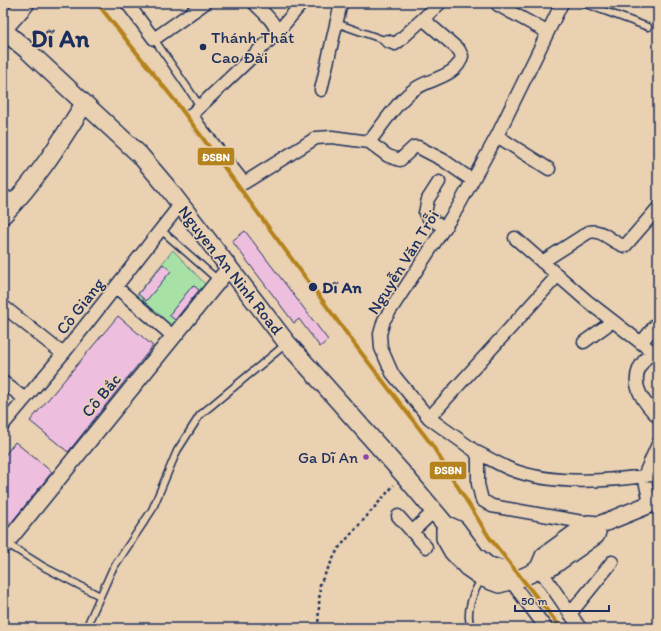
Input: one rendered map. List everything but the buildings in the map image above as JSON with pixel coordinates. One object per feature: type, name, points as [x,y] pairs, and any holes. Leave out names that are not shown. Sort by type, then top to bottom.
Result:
[{"type":"main road","points":[[3,14],[13,3]]},
{"type":"main road","points":[[3,30],[26,3]]},
{"type":"main road","name":"Nguyen An Ninh Road","points":[[3,30],[27,50],[139,154],[180,205],[224,274],[404,474],[445,524],[456,529],[475,555],[487,564],[502,570],[510,580]]},
{"type":"main road","points":[[7,204],[57,146],[84,104]]},
{"type":"main road","points":[[445,524],[444,538],[453,552],[467,567],[483,578],[499,584],[529,575],[540,568],[551,568],[596,535],[599,525],[654,502]]},
{"type":"street","points":[[127,3],[154,39],[205,3]]},
{"type":"street","points":[[254,3],[277,29],[276,34]]},
{"type":"street","points":[[302,3],[276,34],[193,113],[193,119],[244,183],[316,138],[332,137],[369,142],[388,156],[400,160],[414,147],[418,147],[443,160],[472,180]]},
{"type":"street","points":[[321,90],[341,3]]},
{"type":"street","points":[[387,41],[395,44],[440,3]]},
{"type":"street","name":"Nguyễn Văn Trỗi","points":[[562,3],[497,136],[445,228],[384,320],[380,334],[380,348],[392,373],[429,418],[475,450],[511,469],[555,480],[658,474]]},
{"type":"street","points":[[496,4],[547,32]]},
{"type":"street","points":[[369,142],[389,114],[417,87],[455,70],[460,64],[462,56],[459,50],[423,19]]},
{"type":"street","points":[[497,136],[549,168]]},
{"type":"street","points":[[439,182],[428,199],[425,214],[445,228]]},
{"type":"street","name":"Cô Giang","points":[[3,426],[63,354],[180,205]]},
{"type":"street","points":[[542,262],[589,232],[595,230],[602,232],[617,244],[625,246],[658,208]]},
{"type":"street","points":[[515,238],[613,322],[655,354],[638,369],[638,386],[644,403],[658,417]]},
{"type":"street","name":"Cô Bắc","points":[[5,545],[67,465],[174,337],[224,274]]},
{"type":"street","points":[[429,418],[558,275]]},
{"type":"street","points":[[116,287],[174,337]]},
{"type":"street","points":[[3,306],[63,354]]},
{"type":"street","points":[[584,342],[613,322]]},
{"type":"street","points":[[641,343],[658,322]]},
{"type":"street","points":[[3,382],[24,399]]},
{"type":"street","points":[[654,502],[644,476],[658,444]]},
{"type":"street","points":[[475,450],[478,457],[478,484],[482,500],[492,506],[599,525]]},
{"type":"street","points":[[412,532],[434,511]]},
{"type":"street","points":[[398,516],[426,547]]},
{"type":"street","points":[[570,614],[612,562]]},
{"type":"street","points":[[540,568],[580,628]]},
{"type":"street","points":[[510,580],[546,628]]},
{"type":"lane","points":[[583,3],[648,27]]},
{"type":"lane","points":[[336,23],[387,41]]},
{"type":"lane","points":[[154,39],[200,106]]},
{"type":"lane","points":[[161,230],[224,274]]},
{"type":"lane","points":[[86,628],[112,570],[152,510],[177,451],[200,415],[287,343]]},
{"type":"lane","points":[[5,545],[100,596]]},
{"type":"lane","points":[[472,628],[468,622],[470,609],[476,587],[483,578]]},
{"type":"path","points":[[318,628],[320,584],[338,549],[404,474]]},
{"type":"green space","points":[[173,250],[206,285],[171,327],[136,296]]},
{"type":"transit line","name":"ĐSBN","points":[[97,3],[176,102],[356,346],[432,445],[489,537],[561,628]]},
{"type":"place","name":"Thánh Thất Cao Đài","points":[[203,47]]},
{"type":"place","name":"Dĩ An","points":[[313,287]]},
{"type":"place","name":"Ga Dĩ An","points":[[366,457]]},
{"type":"district","name":"Dĩ An","points":[[60,38]]}]
